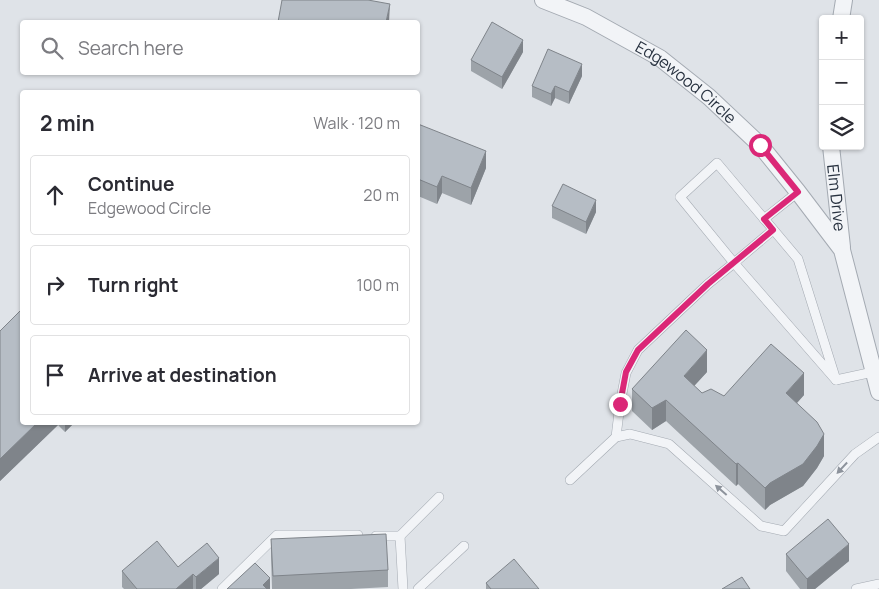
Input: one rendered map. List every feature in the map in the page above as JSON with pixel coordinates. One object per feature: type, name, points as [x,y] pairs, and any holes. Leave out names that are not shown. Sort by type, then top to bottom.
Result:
[{"type":"street","name":"Edgewood Circle","points":[[543,0],[586,17],[660,58],[709,97],[760,145],[842,250],[879,392]]},
{"type":"street","points":[[842,15],[844,0]]},
{"type":"street","name":"Elm Drive","points":[[831,150],[842,250]]},
{"type":"lane","points":[[717,163],[798,259],[836,380],[734,263],[680,197],[717,163]]},
{"type":"lane","points":[[764,219],[798,192]]},
{"type":"lane","points":[[616,437],[626,372],[638,350],[708,284],[773,230]]},
{"type":"lane","points":[[836,380],[876,378]]},
{"type":"lane","points":[[570,480],[616,437],[630,434],[668,444],[761,526],[784,531],[854,454],[879,437]]},
{"type":"lane","points":[[222,589],[277,535],[400,536],[439,497]]},
{"type":"lane","points":[[400,536],[403,589]]},
{"type":"lane","points":[[418,589],[464,546]]},
{"type":"lane","points":[[856,589],[879,584]]},
{"type":"building","points":[[282,0],[368,0],[390,4],[386,20],[278,20]]},
{"type":"building","points":[[492,22],[523,40],[502,77],[471,60]]},
{"type":"building","points":[[548,49],[582,64],[569,92],[555,86],[551,94],[532,86]]},
{"type":"building","points":[[420,125],[486,151],[471,188],[442,176],[437,187],[420,180]]},
{"type":"building","points":[[563,184],[596,200],[586,222],[552,206]]},
{"type":"building","points":[[20,311],[20,425],[35,425],[0,459],[0,331]]},
{"type":"building","points":[[686,330],[707,350],[684,376],[702,393],[711,389],[724,396],[771,344],[804,373],[786,393],[817,422],[824,434],[803,464],[770,483],[765,488],[666,400],[652,408],[632,389]]},
{"type":"building","points":[[828,519],[849,544],[807,579],[786,554]]},
{"type":"building","points":[[386,534],[388,570],[273,576],[271,539]]},
{"type":"building","points":[[157,541],[178,567],[207,543],[219,558],[196,577],[193,574],[176,589],[137,589],[122,571]]},
{"type":"building","points":[[514,559],[539,589],[491,589],[486,583]]},
{"type":"building","points":[[255,563],[270,578],[263,585],[267,589],[227,589]]},
{"type":"building","points":[[742,577],[750,589],[722,589]]},
{"type":"route","points":[[620,404],[626,372],[638,350],[708,284],[773,230],[764,219],[798,192],[760,145]]}]
